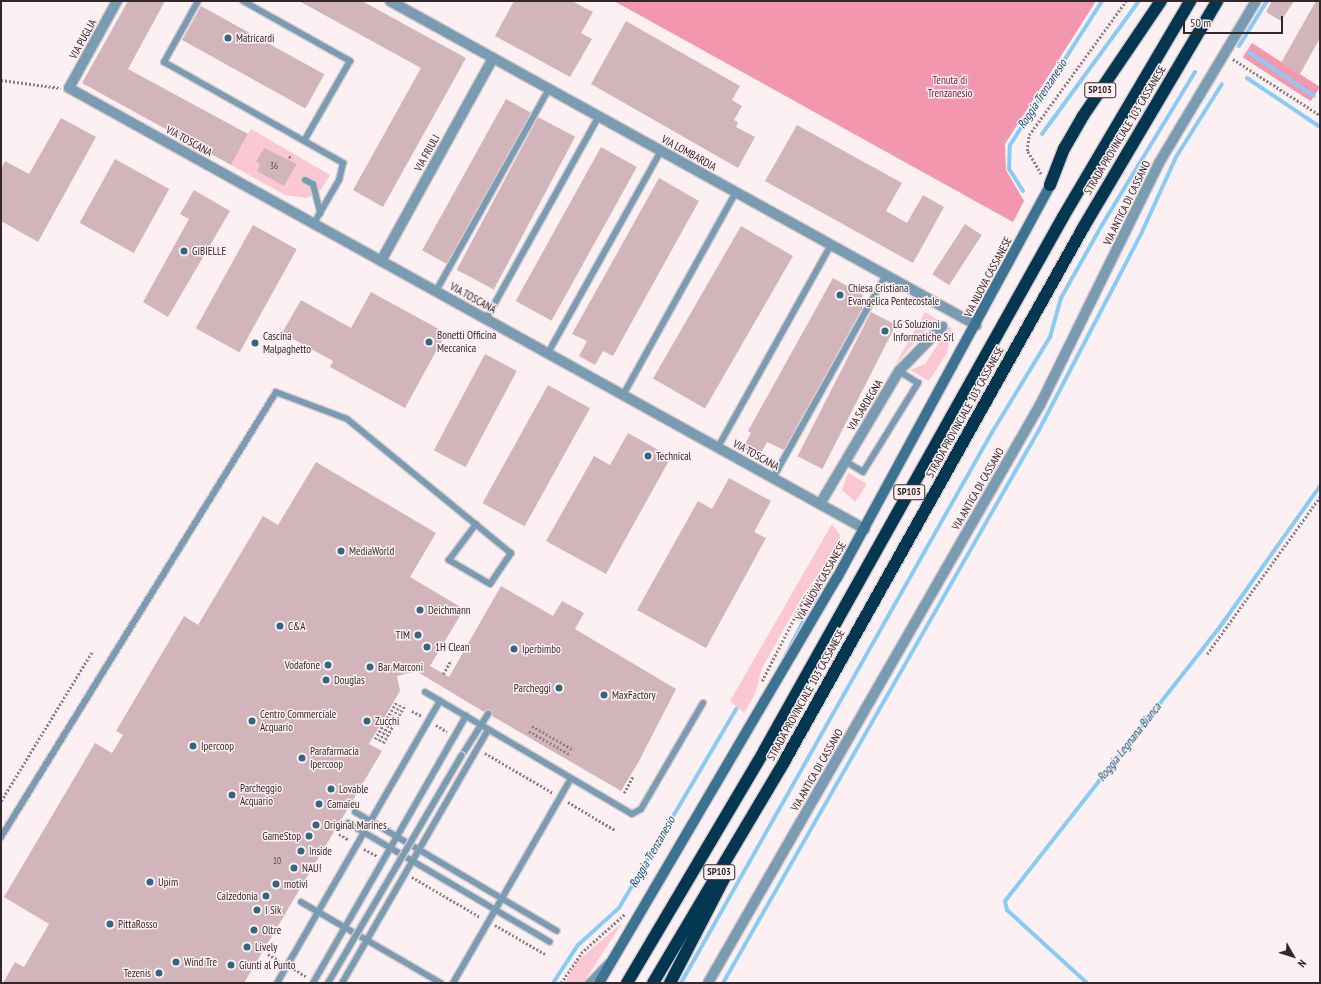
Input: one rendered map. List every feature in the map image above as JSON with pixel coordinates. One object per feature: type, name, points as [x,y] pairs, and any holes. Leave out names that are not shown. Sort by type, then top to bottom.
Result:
[{"type":"highway","name":"SP103","points":[[1050,185],[1064,149],[1083,116],[1161,1]]},
{"type":"highway","name":"STRADA PROVINCIALE 103 CASSANESE","points":[[627,983],[764,752],[1063,217],[1190,1]]},
{"type":"highway","name":"STRADA PROVINCIALE 103 CASSANESE","points":[[653,983],[784,762],[1083,228],[1217,1]]},
{"type":"highway","name":"SP103","points":[[670,983],[784,762]]},
{"type":"street","name":"VIA PUGLIA","points":[[69,88],[117,1]]},
{"type":"street","name":"VIA LOMBARDIA","points":[[390,1],[976,325]]},
{"type":"street","name":"VIA ANTICA DI CASSANO","points":[[708,983],[1040,405],[1159,164],[1256,1]]},
{"type":"street","name":"VIA FRIULI","points":[[381,261],[493,58]]},
{"type":"street","name":"VIA TOSCANA","points":[[69,88],[865,529]]},
{"type":"street","name":"VIA NUOVA CASSANESE","points":[[599,983],[865,529],[1050,185]]},
{"type":"street","name":"VIA SARDEGNA","points":[[820,504],[899,371],[942,327]]},
{"type":"lane","points":[[198,1],[164,62],[343,163],[339,180],[314,224]]},
{"type":"lane","points":[[243,1],[350,61],[304,141]]},
{"type":"lane","points":[[436,291],[549,89]]},
{"type":"lane","points":[[486,319],[599,116]]},
{"type":"lane","points":[[548,353],[661,151]]},
{"type":"lane","points":[[305,180],[313,184],[320,213]]},
{"type":"lane","points":[[623,395],[736,192]]},
{"type":"lane","points":[[718,447],[830,245]]},
{"type":"lane","points":[[773,478],[886,275]]},
{"type":"lane","points":[[845,462],[863,472],[918,383],[899,371]]},
{"type":"lane","points":[[1,837],[276,392],[347,419],[476,524],[511,553],[490,584],[449,560],[476,524]]},
{"type":"lane","points":[[425,692],[626,811],[639,812],[703,704]]},
{"type":"lane","points":[[277,983],[440,701]]},
{"type":"lane","points":[[328,983],[480,724],[488,714]]},
{"type":"lane","points":[[313,983],[466,716]]},
{"type":"lane","points":[[342,983],[488,730]]},
{"type":"lane","points":[[453,983],[571,779]]},
{"type":"lane","points":[[355,812],[557,931]]},
{"type":"lane","points":[[348,823],[550,942]]},
{"type":"lane","points":[[301,902],[441,983]]},
{"type":"lane","points":[[588,983],[618,950]]},
{"type":"path","points":[[1050,185],[1032,161],[1028,151],[1029,135],[1126,1]]},
{"type":"path","points":[[1224,54],[1320,116]]},
{"type":"path","points":[[1,80],[69,88]]},
{"type":"path","points":[[1207,654],[1320,497]]},
{"type":"path","points":[[760,687],[768,664],[805,597],[839,550]]},
{"type":"path","points":[[1,801],[92,652]]},
{"type":"path","points":[[444,674],[451,660]]},
{"type":"path","points":[[375,739],[397,701]]},
{"type":"path","points":[[379,741],[401,703]]},
{"type":"path","points":[[383,743],[405,705]]},
{"type":"path","points":[[412,711],[454,736]]},
{"type":"path","points":[[532,726],[574,750]]},
{"type":"path","points":[[529,731],[571,755]]},
{"type":"path","points":[[477,749],[615,830]]},
{"type":"path","points":[[624,793],[633,776]]},
{"type":"path","points":[[339,834],[384,860]]},
{"type":"path","points":[[406,873],[545,954]]},
{"type":"path","points":[[561,983],[581,953],[630,906]]},
{"type":"shaded area","points":[[251,129],[330,175],[320,191],[307,198],[285,195],[231,165]]},
{"type":"shaded area","points":[[925,312],[952,329],[947,353],[929,381],[910,370],[925,364],[947,330],[934,321],[895,365]]},
{"type":"shaded area","points":[[848,473],[867,484],[855,502],[842,490]]},
{"type":"shaded area","points":[[832,524],[840,535],[838,548],[803,595],[762,668],[755,694],[744,713],[730,701]]},
{"type":"shaded area","points":[[622,923],[583,983],[565,983],[577,961]]},
{"type":"green space","name":"Tenuta di Trenzanesio","points":[[614,1],[1096,1],[1005,144],[1006,170],[1024,201],[1013,222]]},
{"type":"green space","points":[[1252,43],[1320,87],[1311,101],[1243,57]]},
{"type":"water","points":[[824,576],[828,578],[781,670],[777,668]]},
{"type":"building","points":[[128,1],[165,1],[128,69],[248,134],[231,165],[82,83]]},
{"type":"building","points":[[299,1],[362,1],[466,58],[383,207],[353,190],[421,68]]},
{"type":"building","points":[[514,1],[572,1],[593,12],[581,33],[592,39],[570,77],[495,36]]},
{"type":"building","points":[[1272,1],[1294,1],[1281,21],[1266,12]]},
{"type":"building","points":[[1316,1],[1320,1],[1320,38],[1300,74],[1281,63]]},
{"type":"building","points":[[201,6],[324,74],[305,108],[182,40]]},
{"type":"building","points":[[626,21],[740,86],[732,100],[742,106],[734,120],[738,122],[736,127],[755,137],[738,168],[591,84]]},
{"type":"building","points":[[506,99],[531,113],[447,264],[422,250]]},
{"type":"building","points":[[538,117],[575,137],[494,289],[457,270]]},
{"type":"building","points":[[61,118],[96,137],[38,242],[1,221],[1,169],[5,161],[29,174]]},
{"type":"building","points":[[797,125],[902,183],[886,211],[907,223],[923,195],[944,207],[913,263],[765,181]]},
{"type":"building","points":[[601,147],[637,167],[552,321],[516,301]]},
{"type":"building","points":[[264,148],[297,164],[284,186],[257,171],[260,164],[256,162]]},
{"type":"building","points":[[115,159],[169,189],[134,253],[80,223]]},
{"type":"building","points":[[659,178],[699,201],[613,356],[603,351],[595,365],[579,356],[587,341],[572,334]]},
{"type":"building","points":[[194,190],[230,211],[168,317],[143,302],[189,219],[180,214]]},
{"type":"building","points":[[965,224],[982,235],[949,285],[932,274]]},
{"type":"building","points":[[253,225],[297,249],[240,352],[196,328]]},
{"type":"building","points":[[741,226],[793,256],[705,408],[653,378]]},
{"type":"building","points":[[833,278],[863,295],[858,305],[863,307],[784,450],[767,442],[759,457],[743,448],[751,433],[748,431]]},
{"type":"building","points":[[371,292],[446,333],[405,408],[330,367],[333,361],[282,333],[301,300],[351,328]]},
{"type":"building","points":[[871,312],[896,325],[822,469],[797,456]]},
{"type":"building","points":[[485,354],[517,371],[466,467],[434,450]]},
{"type":"building","points":[[548,385],[590,408],[525,526],[483,503]]},
{"type":"building","points":[[628,433],[671,457],[606,574],[546,541],[594,456],[610,465]]},
{"type":"building","name":"Parcheggio Acquario","points":[[316,462],[436,533],[410,577],[464,609],[430,666],[449,677],[501,586],[553,616],[562,601],[584,613],[575,629],[676,689],[638,763],[621,791],[492,716],[490,710],[484,712],[416,671],[397,676],[400,691],[369,744],[382,751],[244,983],[3,983],[15,962],[24,967],[49,924],[4,897],[95,743],[112,753],[123,735],[116,731],[184,616],[198,625],[263,516],[278,525]]},
{"type":"building","points":[[729,478],[771,501],[754,532],[766,538],[706,648],[637,610],[698,501],[712,509]]},
{"type":"waterway","name":"Roggia Trenzanesio","points":[[1023,191],[1009,169],[1010,145],[1102,1]]},
{"type":"waterway","points":[[1042,134],[1139,1]]},
{"type":"waterway","points":[[1239,46],[1267,1]]},
{"type":"waterway","points":[[1250,53],[1314,96]]},
{"type":"waterway","points":[[681,983],[991,434],[1050,337],[1061,298],[1102,225],[1195,72]]},
{"type":"waterway","name":"Roggia Legnana Bianca","points":[[1247,78],[1320,127]]},
{"type":"waterway","points":[[723,983],[1039,430],[1142,232],[1176,157],[1222,84]]},
{"type":"waterway","name":"Roggia Legnana Bianca","points":[[1087,983],[1007,910],[1005,901],[1217,631],[1320,486]]},
{"type":"waterway","name":"Roggia Trenzanesio","points":[[553,983],[578,945],[619,908],[736,709]]},
{"type":"place","name":"Matricardi","points":[[228,38]]},
{"type":"place","name":"GIBIELLE","points":[[184,251]]},
{"type":"place","name":"Chiesa Cristiana Evangelica Pentecostale","points":[[840,295]]},
{"type":"place","name":"LG Soluzioni Informatiche Srl","points":[[885,331]]},
{"type":"place","name":"Bonetti Officina Meccanica","points":[[429,342]]},
{"type":"place","name":"Cascina Malpaghetto","points":[[255,343]]},
{"type":"place","name":"Technical","points":[[648,456]]},
{"type":"place","name":"MediaWorld","points":[[341,551]]},
{"type":"place","name":"Deichmann","points":[[420,610]]},
{"type":"place","name":"C&A","points":[[280,626]]},
{"type":"place","name":"TIM","points":[[418,635]]},
{"type":"place","name":"1H Clean","points":[[427,647]]},
{"type":"place","name":"Iperbimbo","points":[[514,649]]},
{"type":"place","name":"Vodafone","points":[[328,665]]},
{"type":"place","name":"Bar Marconi","points":[[370,667]]},
{"type":"place","name":"Douglas","points":[[326,680]]},
{"type":"place","name":"Parcheggi","points":[[559,688]]},
{"type":"place","name":"MaxFactory","points":[[604,695]]},
{"type":"place","name":"Centro Commerciale Acquario","points":[[252,721]]},
{"type":"place","name":"Zucchi","points":[[367,721]]},
{"type":"place","name":"Ipercoop","points":[[193,746]]},
{"type":"place","name":"Parafarmacia Ipercoop","points":[[302,758]]},
{"type":"place","name":"Lovable","points":[[331,789]]},
{"type":"place","name":"Parcheggio Acquario","points":[[232,795]]},
{"type":"place","name":"Camaïeu","points":[[319,804]]},
{"type":"place","name":"Original Marines","points":[[316,825]]},
{"type":"place","name":"GameStop","points":[[309,836]]},
{"type":"place","name":"Inside","points":[[301,851]]},
{"type":"place","name":"NAU!","points":[[294,868]]},
{"type":"place","name":"Upim","points":[[150,882]]},
{"type":"place","name":"motivi","points":[[276,884]]},
{"type":"place","name":"Calzedonia","points":[[266,896]]},
{"type":"place","name":"I Sik","points":[[257,910]]},
{"type":"place","name":"PittaRosso","points":[[110,924]]},
{"type":"place","name":"Oltre","points":[[254,930]]},
{"type":"place","name":"Lively","points":[[247,947]]},
{"type":"place","name":"Wind Tre","points":[[176,962]]},
{"type":"place","name":"Giunti al Punto","points":[[231,965]]},
{"type":"place","name":"Tezenis","points":[[159,973]]}]
